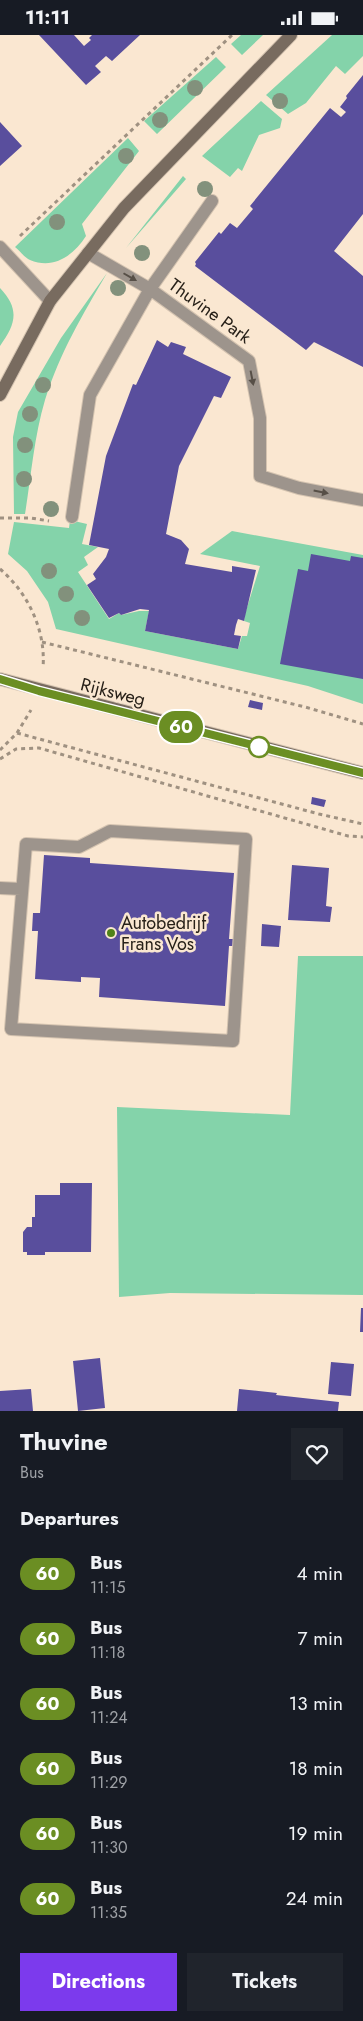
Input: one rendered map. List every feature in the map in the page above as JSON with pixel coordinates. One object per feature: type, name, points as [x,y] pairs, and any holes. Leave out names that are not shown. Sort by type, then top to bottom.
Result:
[{"type":"street","points":[[0,395],[50,301],[88,253],[124,209],[291,35]]},
{"type":"street","points":[[72,517],[90,395],[150,289],[212,201]]},
{"type":"street","points":[[2,249],[50,301]]},
{"type":"street","name":"Thuvine Park","points":[[88,253],[150,289],[249,361],[260,418],[260,476],[299,487],[363,500]]},
{"type":"street","name":"Rijksweg","points":[[0,679],[39,691],[363,773]]},
{"type":"street","points":[[110,831],[246,839],[234,1041],[10,1029],[21,889],[26,844],[79,847],[110,831]]},
{"type":"street","points":[[0,888],[21,889]]},
{"type":"path","points":[[2,249],[232,35]]},
{"type":"path","points":[[0,518],[31,518],[65,523],[66,515],[72,517]]},
{"type":"path","points":[[0,569],[12,579],[31,606],[42,643],[305,707],[363,724]]},
{"type":"path","points":[[17,733],[319,815],[363,824]]},
{"type":"path","points":[[0,759],[16,749],[38,748],[348,836],[363,837]]},
{"type":"green space","points":[[241,35],[263,35],[242,55],[231,44]]},
{"type":"green space","points":[[332,35],[363,35],[363,56],[345,74],[336,66],[306,103],[288,114],[266,95]]},
{"type":"green space","points":[[216,57],[226,67],[157,134],[144,121]]},
{"type":"green space","points":[[261,101],[282,119],[280,128],[259,135],[242,171],[238,168],[230,177],[202,156]]},
{"type":"green space","points":[[128,138],[139,151],[82,224],[86,236],[76,249],[63,259],[55,262],[39,263],[26,258],[15,247]]},
{"type":"green space","points":[[183,176],[186,179],[126,248]]},
{"type":"green space","points":[[107,273],[72,335],[51,383],[38,428],[25,514],[14,514],[13,437],[18,412],[61,338]]},
{"type":"green space","points":[[0,288],[11,303],[14,317],[10,331],[0,346]]},
{"type":"green space","points":[[70,520],[87,524],[82,544],[98,547],[84,557],[88,565],[78,572],[109,619],[119,613],[121,615],[149,611],[145,631],[238,649],[242,636],[247,636],[250,623],[244,621],[245,614],[260,566],[200,554],[232,531],[363,555],[363,704],[308,686],[56,629],[48,602],[27,571],[8,554],[14,522],[69,528]]},
{"type":"green space","points":[[298,956],[363,956],[363,1295],[170,1293],[119,1297],[117,1107],[290,1115]]},
{"type":"building","points":[[39,35],[74,35],[84,46],[91,40],[89,38],[92,35],[140,35],[112,61],[106,56],[95,66],[101,72],[86,85]]},
{"type":"building","points":[[363,75],[363,214],[334,251],[363,276],[363,367],[314,342],[306,350],[195,266],[195,262],[219,232],[221,234],[230,223],[237,228],[253,209],[250,206],[330,108],[341,117],[346,112],[340,107],[347,98],[346,96]]},
{"type":"building","points":[[0,122],[22,146],[0,166]]},
{"type":"building","points":[[157,340],[168,347],[171,342],[186,347],[183,354],[231,377],[221,398],[214,396],[179,466],[166,534],[181,540],[189,549],[185,564],[232,572],[232,566],[256,570],[244,621],[238,619],[236,625],[234,635],[241,636],[238,649],[145,631],[149,610],[140,609],[121,615],[119,613],[109,618],[87,585],[96,579],[93,574],[106,557],[109,549],[89,545],[106,456],[133,384],[136,385]]},
{"type":"building","points":[[311,554],[350,561],[351,556],[363,558],[363,679],[280,664],[298,569],[308,571]]},
{"type":"building","points":[[250,700],[263,703],[262,710],[248,707]]},
{"type":"building","points":[[312,797],[326,800],[324,807],[311,804]]},
{"type":"building","points":[[44,855],[90,858],[90,863],[234,873],[229,939],[234,939],[234,946],[229,946],[225,1006],[99,997],[100,978],[81,977],[81,982],[35,979],[38,931],[32,931],[33,913],[40,913]]},
{"type":"building","points":[[292,865],[329,868],[326,906],[332,907],[330,922],[288,920]]},
{"type":"building","points":[[262,924],[281,926],[279,947],[261,946]]},
{"type":"building","points":[[60,1183],[92,1183],[91,1252],[45,1252],[45,1255],[27,1255],[27,1252],[23,1252],[23,1232],[27,1227],[32,1227],[32,1217],[35,1217],[35,1195],[60,1195]]},
{"type":"building","points":[[361,1308],[363,1308],[363,1332],[360,1332]]},
{"type":"building","points":[[100,1358],[105,1408],[78,1411],[73,1361]]},
{"type":"building","points":[[331,1362],[354,1364],[351,1396],[328,1394]]},
{"type":"building","points":[[31,1389],[33,1411],[0,1411],[0,1391]]},
{"type":"building","points":[[239,1389],[339,1402],[338,1411],[237,1411]]},
{"type":"bus line","name":"60","points":[[0,679],[39,691],[363,773]]},
{"type":"place","name":"Autobedrijf Frans Vos","points":[[111,933]]}]
